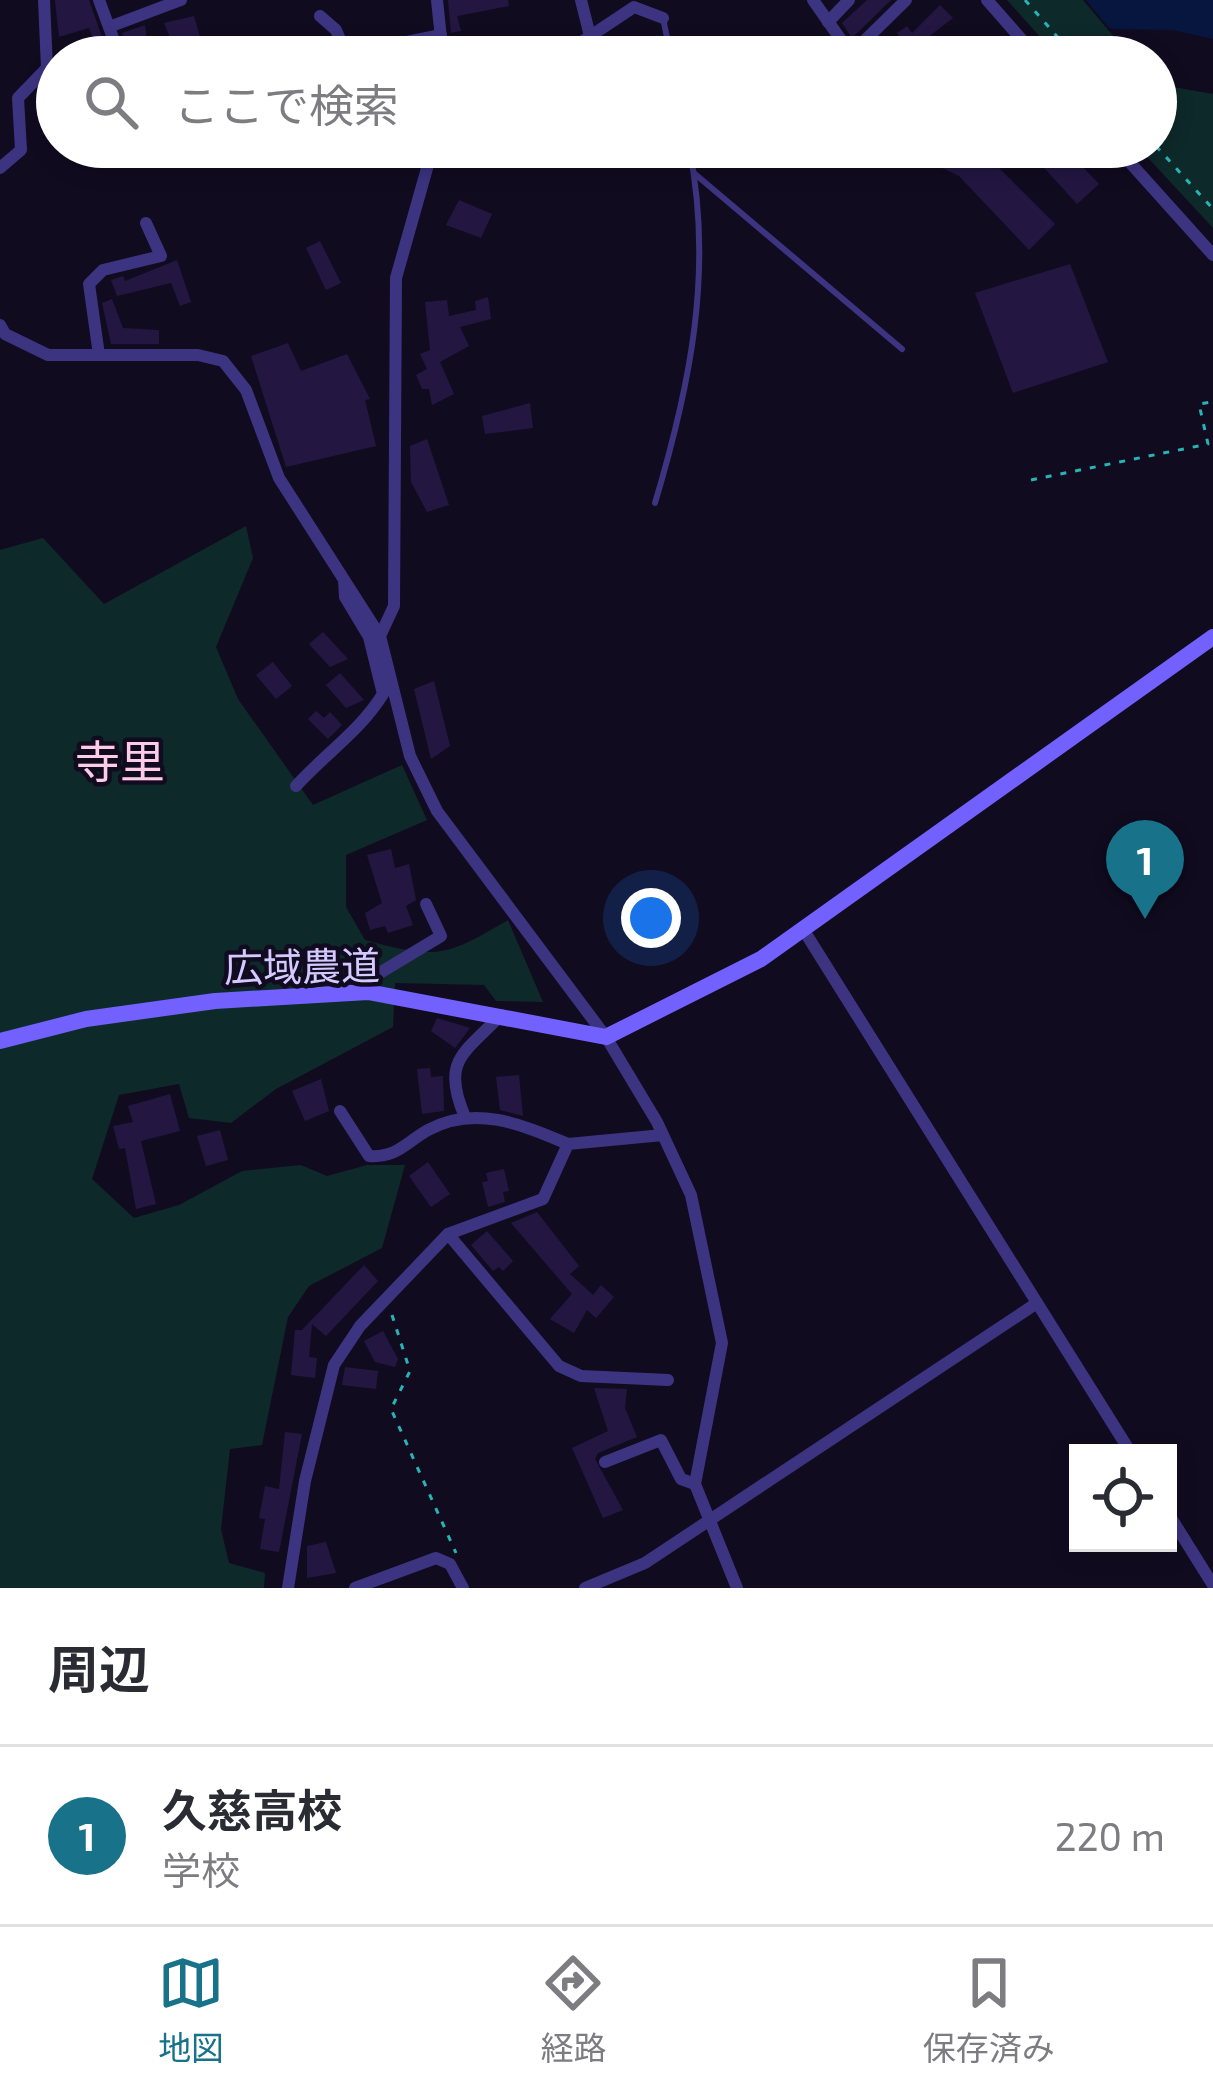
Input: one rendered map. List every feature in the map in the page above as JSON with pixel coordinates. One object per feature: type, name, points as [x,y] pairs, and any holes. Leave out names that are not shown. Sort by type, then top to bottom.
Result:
[{"type":"street","points":[[44,0],[46,36]]},
{"type":"street","points":[[99,0],[112,36]]},
{"type":"street","points":[[109,27],[181,0]]},
{"type":"street","points":[[437,0],[442,35],[438,36]]},
{"type":"street","points":[[581,0],[590,36],[634,7],[663,18]]},
{"type":"street","points":[[813,0],[838,36]]},
{"type":"street","points":[[828,22],[849,0]]},
{"type":"street","points":[[869,36],[906,0]]},
{"type":"street","points":[[987,0],[1019,36]]},
{"type":"street","points":[[320,16],[337,36]]},
{"type":"street","points":[[0,168],[21,150],[18,98],[36,79]]},
{"type":"street","points":[[380,636],[394,606],[396,278],[427,168]]},
{"type":"street","points":[[1135,168],[1213,255]]},
{"type":"street","points":[[99,355],[89,284],[103,270],[161,256],[146,223]]},
{"type":"street","points":[[0,325],[5,334],[48,355],[198,355],[223,361],[246,390],[279,478],[380,636],[410,756],[437,811],[606,1037],[663,1135],[691,1195],[722,1343],[695,1484],[737,1588]]},
{"type":"street","points":[[296,785],[331,748],[364,725],[382,694],[369,637],[345,597],[344,579]]},
{"type":"street","points":[[606,1037],[761,959],[1213,637]]},
{"type":"street","points":[[368,992],[378,974],[442,936],[426,904]]},
{"type":"street","points":[[803,929],[1124,1444]]},
{"type":"street","name":"広域農道","points":[[0,1041],[86,1019],[215,1001],[368,992],[606,1037]]},
{"type":"street","points":[[465,1117],[451,1083],[455,1062],[502,1014]]},
{"type":"street","points":[[340,1111],[369,1156],[391,1157],[430,1129],[465,1117],[518,1123],[568,1144],[663,1135]]},
{"type":"street","points":[[288,1588],[305,1481],[334,1365],[360,1326],[448,1234],[543,1198],[568,1144]]},
{"type":"street","points":[[448,1234],[559,1366],[581,1376],[668,1380]]},
{"type":"street","points":[[585,1588],[645,1563],[1037,1303]]},
{"type":"street","points":[[605,1462],[661,1440],[681,1479],[695,1484]]},
{"type":"street","points":[[1177,1527],[1213,1585]]},
{"type":"street","points":[[355,1588],[436,1558],[450,1564],[463,1588]]},
{"type":"lane","points":[[663,18],[666,36]]},
{"type":"lane","points":[[655,503],[683,409],[701,306],[694,168]]},
{"type":"lane","points":[[695,174],[902,350]]},
{"type":"path","points":[[1024,0],[1056,36]]},
{"type":"path","points":[[1176,168],[1213,208]]},
{"type":"path","points":[[1031,480],[1208,445],[1199,404],[1212,402]]},
{"type":"path","points":[[390,1298],[393,1329],[410,1371],[391,1408],[458,1557]]},
{"type":"green space","points":[[1007,0],[1083,0],[1113,36],[1039,36]]},
{"type":"green space","points":[[1177,88],[1213,94],[1213,228],[1157,168],[1177,168]]},
{"type":"green space","points":[[246,526],[253,558],[216,647],[238,699],[313,805],[402,765],[427,820],[346,855],[346,907],[365,940],[439,951],[469,942],[508,920],[543,1002],[496,1001],[484,985],[395,983],[393,1027],[276,1089],[231,1123],[189,1118],[179,1084],[119,1095],[92,1179],[134,1218],[179,1205],[242,1171],[301,1165],[327,1176],[367,1165],[405,1165],[382,1248],[309,1286],[288,1317],[262,1445],[230,1449],[221,1529],[229,1563],[265,1573],[264,1588],[0,1588],[0,550],[43,538],[104,604]]},
{"type":"water","points":[[1086,0],[1213,0],[1213,39],[1173,30],[1110,29]]},
{"type":"building","points":[[55,0],[89,0],[102,36],[92,36],[89,28],[59,36]]},
{"type":"building","points":[[448,0],[508,0],[509,6],[457,16],[461,31],[451,33]]},
{"type":"building","points":[[867,0],[891,0],[854,36],[842,23]]},
{"type":"building","points":[[940,5],[953,18],[930,36],[897,33],[907,26],[912,33]]},
{"type":"building","points":[[194,16],[200,36],[169,36],[164,23]]},
{"type":"building","points":[[145,25],[146,36],[123,36]]},
{"type":"building","points":[[942,168],[999,168],[1055,224],[1029,250],[959,176]]},
{"type":"building","points":[[1044,168],[1084,168],[1099,184],[1077,204]]},
{"type":"building","points":[[459,200],[492,214],[481,238],[446,225]]},
{"type":"building","points":[[320,241],[341,283],[326,290],[306,248]]},
{"type":"building","points":[[177,260],[191,302],[180,306],[171,283],[117,296],[111,280],[123,276],[125,281]]},
{"type":"building","points":[[1070,264],[1108,362],[1013,393],[975,293]]},
{"type":"building","points":[[488,297],[491,319],[460,327],[469,346],[440,362],[454,394],[432,405],[429,389],[422,389],[416,375],[427,369],[420,354],[430,350],[425,302],[447,300],[449,316],[476,310],[475,301]]},
{"type":"building","points":[[112,299],[123,328],[159,330],[159,344],[111,344],[102,303]]},
{"type":"building","points":[[288,343],[301,371],[347,354],[370,399],[365,400],[376,446],[286,467],[251,356]]},
{"type":"building","points":[[530,403],[533,428],[485,434],[482,416]]},
{"type":"building","points":[[427,439],[449,505],[427,512],[411,482],[410,446]]},
{"type":"building","points":[[323,632],[348,659],[330,667],[309,644]]},
{"type":"building","points":[[273,662],[292,686],[276,699],[256,675]]},
{"type":"building","points":[[340,673],[364,700],[346,708],[326,685]]},
{"type":"building","points":[[434,681],[450,746],[431,759],[414,689]]},
{"type":"building","points":[[316,711],[324,718],[330,712],[342,725],[328,739],[308,719]]},
{"type":"building","points":[[391,849],[395,868],[409,864],[416,900],[406,906],[413,925],[388,933],[385,926],[370,930],[365,913],[382,903],[367,855]]},
{"type":"building","points":[[437,1018],[470,1028],[455,1048],[431,1031]]},
{"type":"building","points":[[430,1068],[431,1077],[443,1076],[444,1111],[422,1114],[417,1069]]},
{"type":"building","points":[[519,1075],[523,1116],[500,1110],[496,1077]]},
{"type":"building","points":[[321,1079],[329,1111],[305,1121],[292,1091]]},
{"type":"building","points":[[170,1094],[180,1131],[141,1141],[156,1204],[136,1209],[125,1148],[119,1149],[113,1126],[133,1122],[128,1106]]},
{"type":"building","points":[[220,1130],[228,1160],[206,1166],[197,1136]]},
{"type":"building","points":[[428,1162],[450,1194],[431,1207],[409,1176]]},
{"type":"building","points":[[504,1169],[509,1191],[503,1192],[505,1202],[488,1207],[482,1182],[488,1181],[486,1173]]},
{"type":"building","points":[[537,1212],[579,1266],[570,1274],[593,1295],[601,1285],[614,1297],[596,1318],[587,1310],[574,1333],[550,1319],[572,1294],[511,1223]]},
{"type":"building","points":[[487,1231],[513,1261],[503,1271],[499,1267],[493,1271],[471,1245]]},
{"type":"building","points":[[364,1265],[378,1281],[326,1336],[312,1324],[309,1357],[317,1358],[315,1378],[291,1375],[295,1330],[302,1330]]},
{"type":"building","points":[[383,1331],[398,1359],[395,1367],[375,1362],[364,1341]]},
{"type":"building","points":[[345,1367],[378,1371],[376,1389],[342,1385]]},
{"type":"building","points":[[594,1388],[627,1389],[625,1408],[637,1437],[598,1453],[595,1459],[623,1510],[603,1518],[572,1448],[608,1431]]},
{"type":"building","points":[[285,1432],[302,1434],[279,1552],[260,1549],[265,1519],[259,1518],[265,1486],[279,1489]]},
{"type":"building","points":[[326,1542],[336,1573],[307,1578],[307,1546]]},
{"type":"place","name":"久慈高校","points":[[1145,919]]},
{"type":"district","name":"寺里","points":[[120,762]]}]
